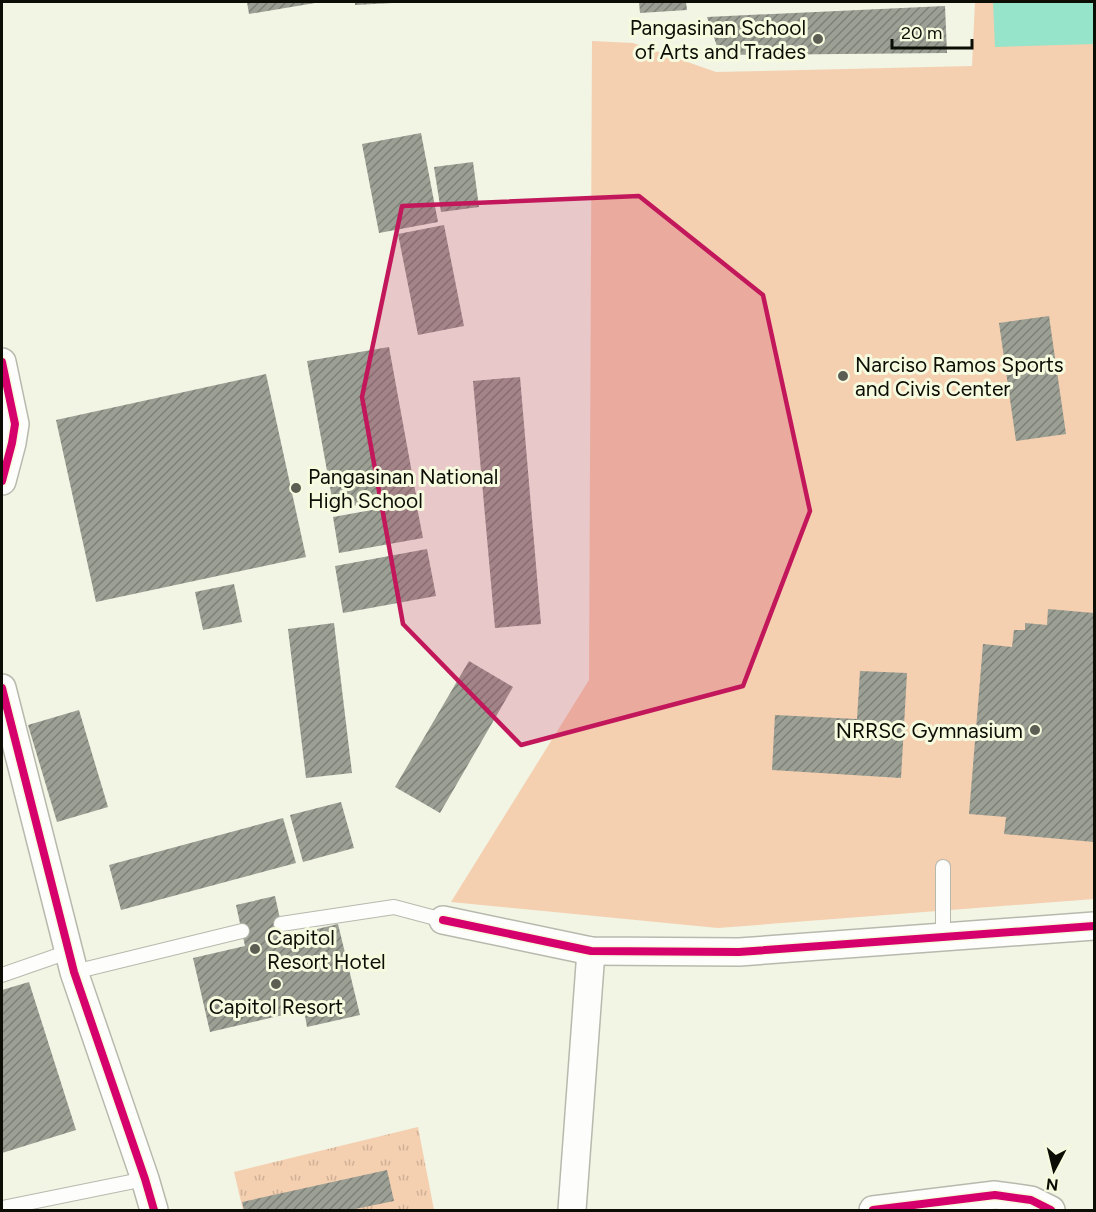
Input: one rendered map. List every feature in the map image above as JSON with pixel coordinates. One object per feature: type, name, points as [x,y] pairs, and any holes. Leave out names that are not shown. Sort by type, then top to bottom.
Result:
[{"type":"street","points":[[2,362],[15,424],[2,481]]},
{"type":"street","points":[[2,688],[71,962],[154,1210]]},
{"type":"street","points":[[443,920],[591,951],[740,952],[1095,926]]},
{"type":"street","points":[[572,1210],[591,951]]},
{"type":"street","points":[[873,1210],[995,1195],[1031,1200],[1052,1210]]},
{"type":"lane","points":[[943,867],[943,937]]},
{"type":"lane","points":[[281,924],[394,908],[443,920]]},
{"type":"lane","points":[[2,975],[242,932]]},
{"type":"lane","points":[[2,1208],[145,1179]]},
{"type":"highlighted area","points":[[639,196],[763,295],[810,511],[743,686],[521,745],[403,624],[362,397],[402,206]]},
{"type":"green space","name":"Narciso Ramos Sports and Civis Center","points":[[975,2],[1094,2],[1094,899],[718,928],[451,902],[589,680],[592,41],[633,43],[716,72],[972,66]]},
{"type":"green space","points":[[418,1127],[434,1210],[243,1210],[234,1172]]},
{"type":"water","points":[[993,2],[1094,2],[1094,44],[995,47]]},
{"type":"building","points":[[247,2],[315,2],[315,3],[249,14]]},
{"type":"building","points":[[355,2],[393,2],[393,3],[355,5]]},
{"type":"building","points":[[639,2],[686,2],[687,10],[640,13]]},
{"type":"building","points":[[945,6],[947,53],[720,55],[707,17]]},
{"type":"building","points":[[421,133],[438,222],[379,233],[362,144]]},
{"type":"building","points":[[473,162],[479,207],[441,212],[434,167]]},
{"type":"building","points":[[444,225],[464,326],[418,335],[398,234]]},
{"type":"building","points":[[1049,316],[1066,434],[1016,441],[999,323]]},
{"type":"building","points":[[389,347],[416,495],[334,509],[307,361]]},
{"type":"building","points":[[266,374],[306,557],[96,602],[56,420]]},
{"type":"building","points":[[520,377],[541,624],[495,628],[473,381]]},
{"type":"building","points":[[416,502],[423,538],[339,553],[333,517]]},
{"type":"building","points":[[427,549],[436,596],[343,613],[335,566]]},
{"type":"building","points":[[234,584],[242,622],[203,630],[195,592]]},
{"type":"building","name":"NRRSC Gymnasium","points":[[1048,609],[1094,613],[1094,842],[1004,834],[1006,817],[969,814],[983,644],[1012,647],[1014,630],[1025,630],[1025,623],[1047,625]]},
{"type":"building","points":[[334,623],[352,773],[306,778],[288,629]]},
{"type":"building","points":[[469,661],[513,687],[440,813],[395,787]]},
{"type":"building","points":[[860,671],[907,673],[901,778],[772,770],[775,715],[857,719]]},
{"type":"building","points":[[79,710],[108,807],[57,822],[28,725]]},
{"type":"building","points":[[341,802],[354,848],[303,862],[290,815]]},
{"type":"building","points":[[283,818],[296,863],[121,910],[109,865]]},
{"type":"building","name":"Capitol Resort","points":[[275,896],[284,937],[338,924],[360,1015],[307,1027],[304,1010],[210,1032],[193,958],[245,946],[236,905]]},
{"type":"building","points":[[29,982],[76,1130],[2,1153],[2,990]]},
{"type":"building","points":[[387,1170],[394,1201],[350,1210],[244,1210],[242,1202]]},
{"type":"cycle path","points":[[2,362],[15,424],[2,481]]},
{"type":"cycle path","points":[[2,688],[74,972],[154,1210]]},
{"type":"cycle path","points":[[443,920],[591,951],[739,952],[1094,926]]},
{"type":"cycle path","points":[[873,1210],[995,1195],[1031,1200],[1051,1210]]},
{"type":"place","name":"Pangasinan School of Arts and Trades","points":[[818,39]]},
{"type":"place","name":"Narciso Ramos Sports and Civis Center","points":[[843,376]]},
{"type":"place","name":"Pangasinan National High School","points":[[296,488]]},
{"type":"place","name":"NRRSC Gymnasium","points":[[1035,730]]},
{"type":"place","name":"Capitol Resort Hotel","points":[[255,949]]},
{"type":"place","name":"Capitol Resort","points":[[276,984]]}]
